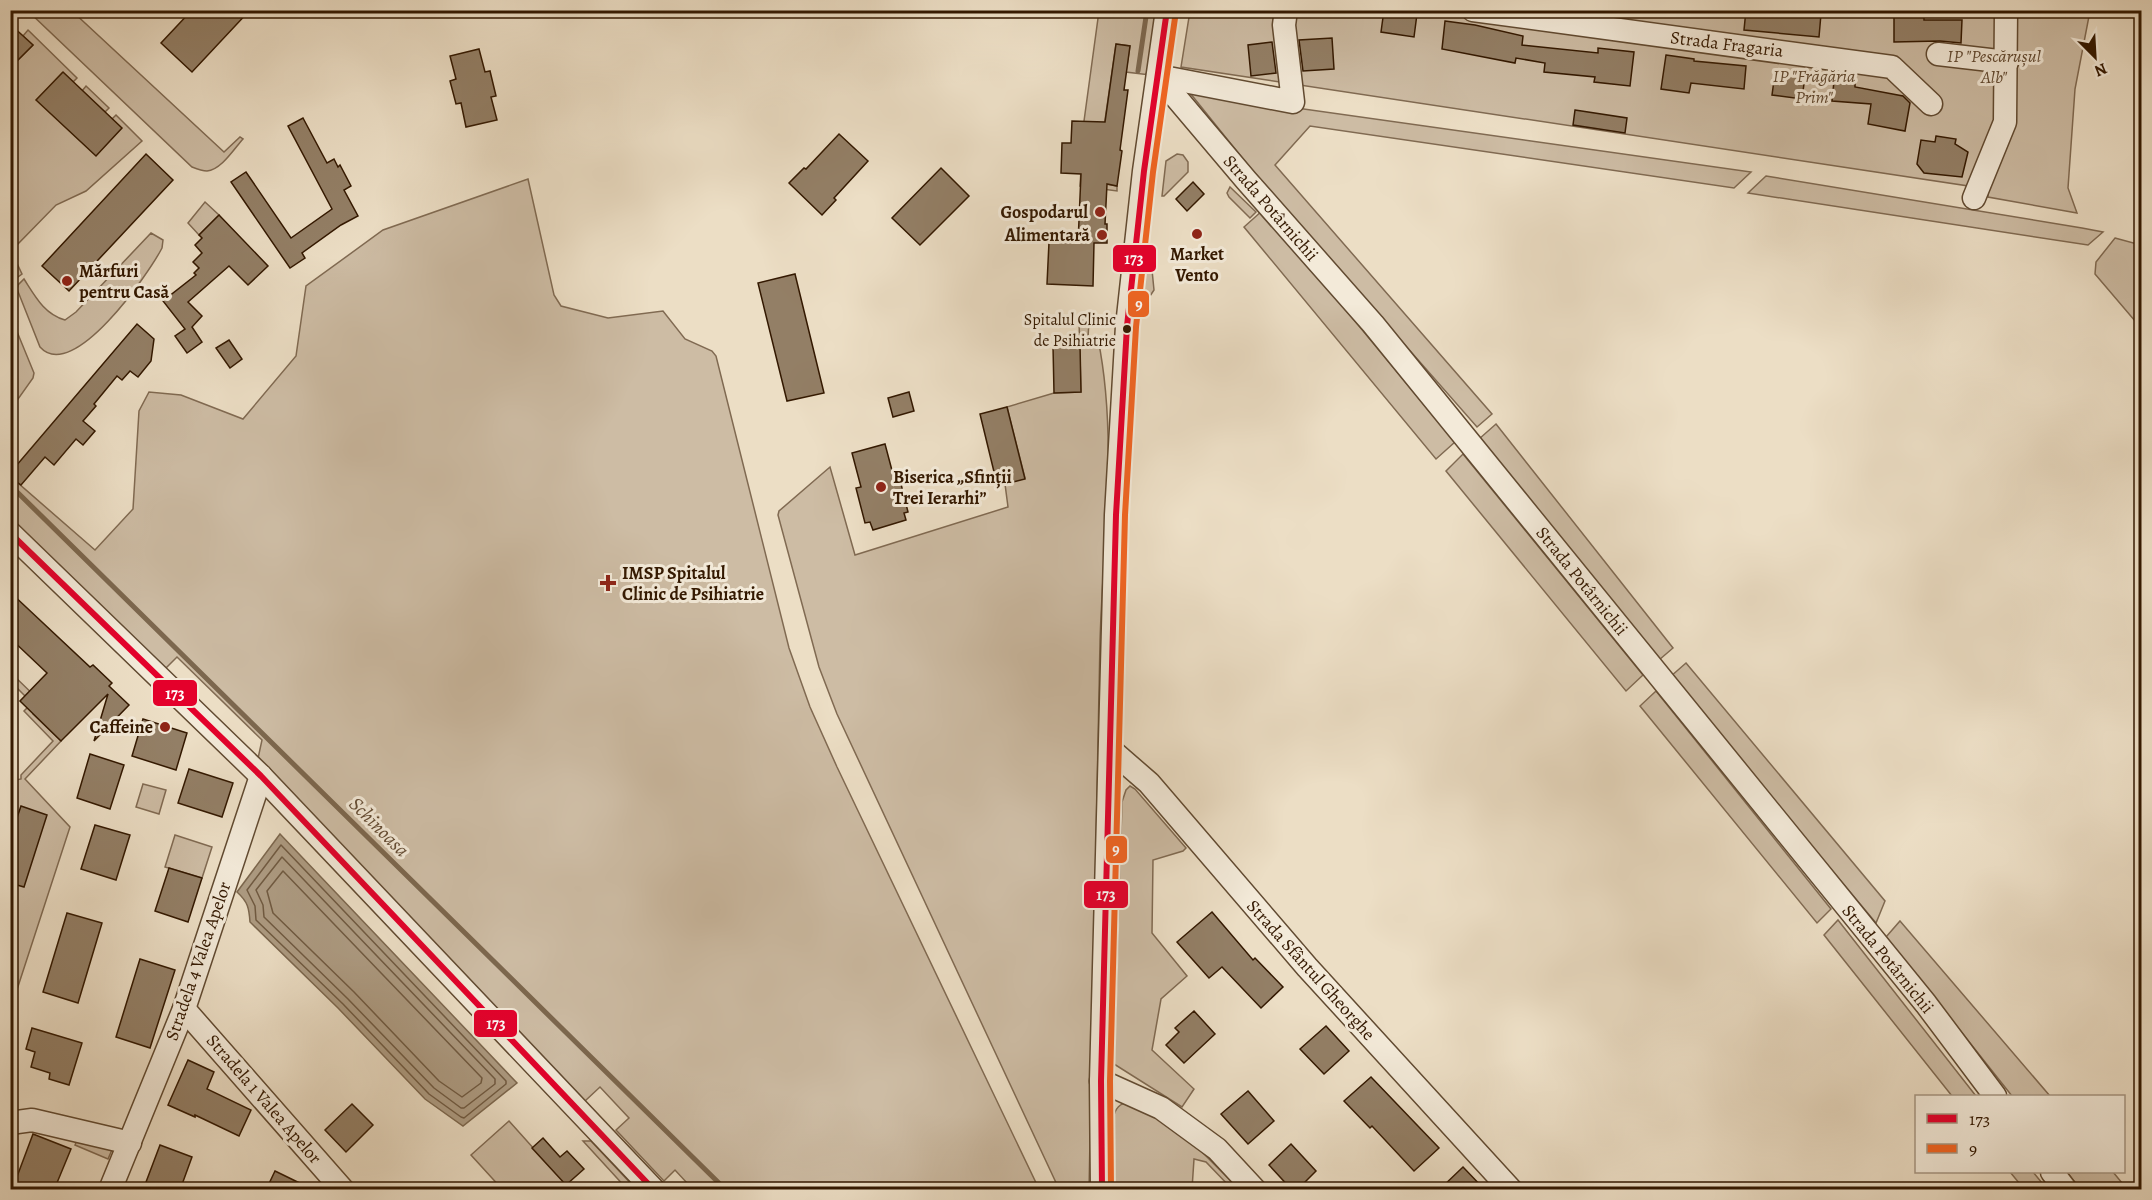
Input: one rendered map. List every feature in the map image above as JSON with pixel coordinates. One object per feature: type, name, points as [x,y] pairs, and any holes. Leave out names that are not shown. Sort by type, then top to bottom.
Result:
[{"type":"street","points":[[1102,1190],[1101,1081],[1116,515],[1127,326],[1144,171],[1167,10]]},
{"type":"street","points":[[1158,76],[1293,102],[1284,25],[1286,10]]},
{"type":"street","name":"Strada Fragaria","points":[[1473,10],[1892,67],[1931,104]]},
{"type":"street","points":[[1974,198],[2005,122],[2006,10]]},
{"type":"street","points":[[1938,54],[2007,62]]},
{"type":"street","name":"Strada Potârnichii","points":[[1158,76],[1373,324],[1926,1004],[1994,1095]]},
{"type":"street","points":[[10,533],[261,776],[654,1190]]},
{"type":"street","name":"Strada Sfântul Gheorghe","points":[[1111,750],[1149,783],[1307,967],[1511,1190]]},
{"type":"street","name":"Stradela 4 Valea Apelor","points":[[110,1190],[184,1009],[261,776]]},
{"type":"street","name":"Stradela 1 Valea Apelor","points":[[184,1009],[340,1188]]},
{"type":"street","points":[[1101,1081],[1161,1108],[1217,1149],[1255,1190]]},
{"type":"street","points":[[10,1123],[32,1120],[130,1143]]},
{"type":"street","points":[[2053,1173],[2066,1190]]},
{"type":"green space","points":[[28,11],[72,11],[224,152],[240,137],[243,139],[227,158],[212,170],[192,167]]},
{"type":"green space","points":[[1099,11],[1159,11],[1150,75],[1126,72],[1130,46],[1116,44],[1096,182],[1117,186],[1117,191],[1080,186],[1084,121]]},
{"type":"green space","name":"IP \"Frăgăria Prim\"","points":[[1190,11],[2090,11],[2075,89],[2068,188],[2077,213],[1988,197],[1988,189],[1181,67]]},
{"type":"green space","points":[[28,30],[77,78],[73,82],[62,73],[37,100],[112,119],[116,115],[142,141],[86,191],[56,205],[17,245],[13,255],[22,274],[11,282],[10,68],[33,45],[23,36]]},
{"type":"green space","points":[[86,86],[109,108],[105,112],[82,91]]},
{"type":"green space","points":[[1190,93],[1751,172],[1734,188],[1310,126],[1275,165],[1492,414],[1477,427],[1260,180]]},
{"type":"green space","points":[[1177,154],[1183,155],[1188,162],[1188,172],[1162,196],[1166,161]]},
{"type":"green space","points":[[1766,176],[2103,232],[2088,245],[1748,193]]},
{"type":"green space","points":[[528,179],[554,295],[561,306],[608,318],[663,311],[685,339],[712,351],[716,356],[789,648],[810,707],[1039,1189],[684,1189],[688,1184],[675,1170],[664,1181],[616,1130],[629,1118],[600,1087],[585,1101],[257,763],[262,740],[177,657],[165,669],[38,550],[11,521],[11,477],[95,550],[133,509],[139,411],[149,392],[181,395],[243,419],[296,356],[306,286],[383,230]]},
{"type":"green space","points":[[1230,187],[1256,212],[1250,218],[1229,197],[1227,193]]},
{"type":"green space","points":[[205,202],[219,215],[199,235],[188,223]]},
{"type":"green space","points":[[1263,210],[1455,442],[1436,459],[1244,227]]},
{"type":"green space","points":[[151,233],[163,240],[162,248],[142,279],[108,321],[90,339],[71,351],[54,354],[40,347],[17,289],[18,285],[24,279],[46,309],[65,320],[76,312]]},
{"type":"green space","points":[[2115,238],[2141,245],[2141,328],[2095,274],[2096,262]]},
{"type":"green space","points":[[1147,258],[1151,260],[1154,290],[1144,305],[1141,304]]},
{"type":"green space","points":[[11,317],[34,373],[33,378],[11,409]]},
{"type":"green space","points":[[1079,320],[1089,320],[1088,338],[1098,339],[1107,414],[1108,490],[1100,641],[1089,1189],[1059,1189],[837,714],[819,667],[778,515],[779,511],[830,467],[855,555],[1008,507],[1005,484],[1025,478],[1007,407],[1054,393],[1081,392]]},
{"type":"green space","points":[[1496,424],[1673,648],[1659,660],[1479,439]]},
{"type":"green space","points":[[1463,454],[1643,675],[1626,691],[1446,471]]},
{"type":"green space","points":[[1686,663],[1885,901],[1876,923],[1670,677]]},
{"type":"green space","points":[[11,673],[42,703],[33,714],[61,741],[25,779],[70,827],[11,1008],[11,781],[21,779],[21,775],[53,741],[24,711],[32,703],[11,682]]},
{"type":"green space","points":[[1656,691],[1831,909],[1817,923],[1640,706]]},
{"type":"green space","points":[[143,784],[166,790],[159,814],[136,807]]},
{"type":"green space","points":[[1130,786],[1186,848],[1153,860],[1152,933],[1187,976],[1161,999],[1152,1050],[1194,1089],[1182,1107],[1114,1064],[1122,802]]},
{"type":"green space","points":[[175,835],[212,847],[202,878],[165,867]]},
{"type":"green space","points":[[1838,920],[1975,1095],[1951,1095],[1824,935]]},
{"type":"green space","points":[[1900,921],[2049,1095],[2011,1095],[1886,937]]},
{"type":"green space","points":[[1133,1101],[1199,1149],[1239,1189],[1232,1189],[1206,1162],[1194,1159],[1192,1189],[1113,1190],[1114,1115],[1120,1105]]},
{"type":"green space","points":[[509,1121],[570,1189],[502,1189],[471,1155]]},
{"type":"green space","points":[[77,1140],[114,1145],[108,1159],[75,1145]]},
{"type":"green space","points":[[583,1141],[591,1141],[636,1189],[627,1189]]},
{"type":"green space","points":[[2011,1173],[2034,1173],[2047,1189],[2024,1189]]},
{"type":"green space","points":[[2068,1173],[2114,1173],[2127,1189],[2080,1189]]},
{"type":"water","points":[[280,834],[517,1083],[463,1126],[425,1099],[338,1008],[250,922],[244,899],[237,892]]},
{"type":"building","points":[[192,10],[250,10],[192,72],[161,43]]},
{"type":"building","points":[[1384,10],[1417,14],[1414,37],[1381,32]]},
{"type":"building","points":[[1746,10],[1785,10],[1821,14],[1819,37],[1744,30]]},
{"type":"building","points":[[1894,14],[1924,14],[1924,20],[1962,20],[1961,43],[1894,42]]},
{"type":"building","points":[[1445,21],[1523,36],[1522,45],[1598,53],[1598,48],[1634,52],[1630,86],[1594,82],[1595,77],[1544,72],[1545,63],[1516,58],[1515,63],[1442,49]]},
{"type":"building","points":[[10,24],[33,45],[10,68]]},
{"type":"building","points":[[1332,38],[1334,69],[1303,71],[1299,40]]},
{"type":"building","points":[[1272,42],[1276,73],[1251,76],[1248,45]]},
{"type":"building","points":[[1116,44],[1130,46],[1124,90],[1128,90],[1117,186],[1107,184],[1105,224],[1107,224],[1107,243],[1094,243],[1093,286],[1047,284],[1049,242],[1078,243],[1081,174],[1061,173],[1062,143],[1071,143],[1072,121],[1105,122]]},
{"type":"building","points":[[479,49],[485,72],[490,71],[496,96],[491,97],[497,120],[466,127],[461,103],[456,104],[450,81],[456,79],[450,56]]},
{"type":"building","points":[[1666,55],[1694,59],[1694,61],[1746,66],[1744,89],[1691,83],[1689,93],[1661,89]]},
{"type":"building","points":[[63,72],[122,128],[96,156],[36,100]]},
{"type":"building","points":[[1775,73],[1805,76],[1802,99],[1772,95]]},
{"type":"building","points":[[1834,81],[1855,83],[1855,87],[1903,96],[1910,103],[1905,131],[1868,124],[1871,104],[1832,101]]},
{"type":"building","points":[[1575,110],[1627,118],[1625,133],[1573,125]]},
{"type":"building","points":[[303,118],[327,163],[334,159],[338,167],[340,165],[351,186],[344,190],[358,216],[341,225],[302,253],[305,258],[290,268],[231,182],[246,172],[291,238],[332,209],[288,126]]},
{"type":"building","points":[[839,134],[868,161],[834,198],[836,200],[822,215],[789,183],[804,168],[806,169]]},
{"type":"building","points":[[1936,136],[1956,139],[1955,144],[1968,152],[1962,177],[1924,173],[1917,164],[1921,140],[1935,142]]},
{"type":"building","points":[[146,154],[173,180],[69,291],[42,266]]},
{"type":"building","points":[[941,168],[969,196],[920,245],[892,218]]},
{"type":"building","points":[[1193,182],[1204,194],[1187,211],[1176,199]]},
{"type":"building","points":[[219,215],[268,266],[248,285],[229,266],[188,302],[202,316],[192,327],[202,342],[187,353],[175,336],[185,329],[163,301],[196,275],[194,273],[199,268],[193,262],[202,253],[195,245],[202,238],[199,235]]},
{"type":"building","points":[[795,274],[824,393],[787,401],[758,283]]},
{"type":"building","points":[[137,324],[154,339],[151,361],[138,377],[130,371],[122,380],[117,376],[94,404],[96,406],[83,421],[95,431],[83,445],[76,439],[54,465],[45,457],[21,485],[10,477],[10,473]]},
{"type":"building","points":[[229,340],[242,359],[230,368],[216,348]]},
{"type":"building","points":[[1080,345],[1081,392],[1054,393],[1053,346]]},
{"type":"building","points":[[909,392],[914,411],[893,417],[888,398]]},
{"type":"building","points":[[1007,407],[1025,479],[1005,484],[1004,478],[996,480],[980,414]]},
{"type":"building","name":"Biserica „Sfinții Trei Ierarhi”","points":[[885,444],[894,478],[899,476],[908,512],[904,513],[906,520],[873,530],[870,522],[865,523],[856,488],[861,487],[852,453]]},
{"type":"building","points":[[10,592],[90,667],[93,665],[112,683],[109,686],[129,705],[94,741],[108,694],[61,741],[20,701],[47,673],[10,638]]},
{"type":"building","points":[[143,719],[187,733],[176,770],[132,756]]},
{"type":"building","points":[[90,754],[124,765],[110,809],[77,798]]},
{"type":"building","points":[[189,769],[233,783],[222,817],[178,803]]},
{"type":"building","points":[[21,806],[47,815],[24,887],[10,883],[10,838]]},
{"type":"building","points":[[95,825],[130,835],[116,880],[81,869]]},
{"type":"building","points":[[169,868],[202,878],[188,922],[155,911]]},
{"type":"building","points":[[1212,912],[1253,960],[1255,958],[1283,987],[1261,1008],[1222,967],[1209,978],[1177,942]]},
{"type":"building","points":[[67,913],[102,923],[78,1003],[43,992]]},
{"type":"building","points":[[140,959],[175,970],[150,1048],[116,1037]]},
{"type":"building","points":[[1194,1011],[1215,1034],[1184,1063],[1166,1045],[1179,1032],[1175,1028]]},
{"type":"building","points":[[1326,1026],[1349,1051],[1324,1074],[1300,1049]]},
{"type":"building","points":[[32,1028],[82,1043],[69,1085],[49,1079],[50,1073],[31,1067],[35,1052],[26,1049]]},
{"type":"building","points":[[188,1060],[214,1072],[207,1089],[251,1110],[239,1136],[168,1105]]},
{"type":"building","points":[[1371,1077],[1439,1148],[1414,1171],[1372,1126],[1370,1128],[1344,1101]]},
{"type":"building","points":[[1248,1091],[1274,1121],[1248,1144],[1221,1114]]},
{"type":"building","points":[[352,1104],[373,1125],[346,1152],[325,1130]]},
{"type":"building","points":[[33,1134],[71,1149],[54,1190],[12,1190]]},
{"type":"building","points":[[543,1138],[560,1157],[567,1151],[584,1169],[566,1185],[532,1148]]},
{"type":"building","points":[[1291,1144],[1316,1171],[1297,1190],[1292,1190],[1269,1165]]},
{"type":"building","points":[[160,1145],[192,1157],[180,1190],[143,1190]]},
{"type":"building","points":[[1463,1167],[1485,1190],[1439,1190]]},
{"type":"building","points":[[275,1171],[314,1190],[266,1190]]},
{"type":"waterway","points":[[1138,71],[1147,10]]},
{"type":"waterway","name":"Schinoasa","points":[[10,485],[726,1190]]},
{"type":"transit line","name":"173","points":[[1102,1190],[1101,1081],[1116,515],[1127,326],[1144,171],[1167,10]]},
{"type":"transit line","name":"9","points":[[1111,1190],[1110,1081],[1125,515],[1136,327],[1153,172],[1176,11]]},
{"type":"transit line","name":"173","points":[[10,533],[261,776],[654,1190]]},
{"type":"place","name":"Gospodarul","points":[[1100,212]]},
{"type":"place","name":"Market Vento","points":[[1197,234]]},
{"type":"place","name":"Alimentară","points":[[1102,235]]},
{"type":"place","name":"Mărfuri pentru Casă","points":[[67,281]]},
{"type":"place","name":"Spitalul Clinic de Psihiatrie","points":[[1127,329]]},
{"type":"place","name":"Biserica „Sfinții Trei Ierarhi”","points":[[881,487]]},
{"type":"place","name":"IMSP Spitalul Clinic de Psihiatrie","points":[[608,583]]},
{"type":"place","name":"Caffeine","points":[[165,727]]},
{"type":"park label","name":"IP \"Pescărușul Alb\"","points":[[1994,66]]}]
